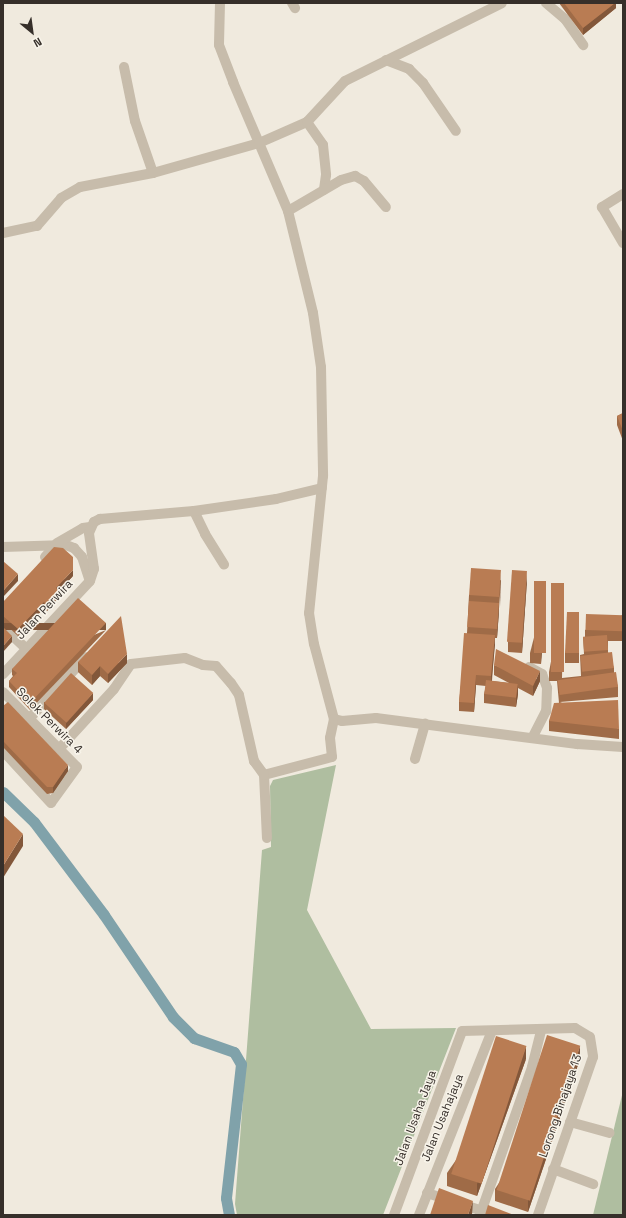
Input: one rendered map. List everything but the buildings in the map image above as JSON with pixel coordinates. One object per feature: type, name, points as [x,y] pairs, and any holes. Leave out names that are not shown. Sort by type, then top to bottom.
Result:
[{"type":"street","points":[[220,3],[219,45],[288,211],[313,312],[321,367],[322,488],[309,613],[314,644],[334,719],[330,738],[332,758],[264,775]]},
{"type":"street","points":[[3,234],[37,226],[61,198],[80,187],[153,173],[259,143],[307,122],[345,81],[502,3]]},
{"type":"street","points":[[546,3],[565,19],[583,45]]},
{"type":"street","points":[[386,60],[409,69],[423,83],[456,131]]},
{"type":"street","points":[[124,67],[136,120],[153,173]]},
{"type":"street","points":[[307,122],[322,145],[326,175],[324,190]]},
{"type":"street","points":[[288,211],[341,180],[355,176],[364,181],[386,207]]},
{"type":"street","points":[[623,194],[602,207],[623,243]]},
{"type":"street","points":[[37,565],[57,543],[90,527],[100,519],[194,511],[298,495],[322,488]]},
{"type":"street","points":[[194,511],[205,534],[224,564]]},
{"type":"street","points":[[90,527],[89,540],[94,569],[90,581]]},
{"type":"street","points":[[3,547],[57,543],[66,544],[78,553],[87,568],[90,581]]},
{"type":"street","name":"Jalan Perwira","points":[[3,674],[90,581]]},
{"type":"street","points":[[3,627],[27,649]]},
{"type":"street","points":[[29,719],[92,650]]},
{"type":"street","points":[[59,749],[114,690],[131,664],[185,658],[203,665],[216,666],[239,695],[254,761],[264,775],[267,838]]},
{"type":"street","points":[[522,664],[542,674],[547,688],[546,710],[533,737]]},
{"type":"street","name":"Solok Perwira 4","points":[[3,692],[77,767],[51,802],[3,751]]},
{"type":"street","points":[[334,719],[342,721],[376,718],[623,747]]},
{"type":"street","points":[[415,759],[424,723]]},
{"type":"street","name":"Lorong Binajaya 13","points":[[462,1031],[575,1028],[590,1037],[593,1057],[538,1215]]},
{"type":"street","points":[[481,1213],[532,1067],[541,1030]]},
{"type":"street","name":"Jalan Usaha Jaya","points":[[394,1215],[462,1031]]},
{"type":"street","name":"Jalan Usahajaya","points":[[418,1215],[492,1031]]},
{"type":"street","points":[[570,1122],[610,1133]]},
{"type":"street","points":[[554,1169],[593,1184]]},
{"type":"street","points":[[427,1193],[481,1213],[495,1215]]},
{"type":"green space","points":[[336,765],[307,910],[371,1029],[456,1028],[383,1215],[237,1215],[235,1204],[262,850],[271,847],[270,786],[273,780]]},
{"type":"green space","points":[[623,1091],[623,1215],[593,1215]]},
{"type":"waterway","points":[[3,792],[34,822],[104,915],[173,1017],[194,1038],[234,1052],[241,1064],[226,1198],[229,1215]]}]
